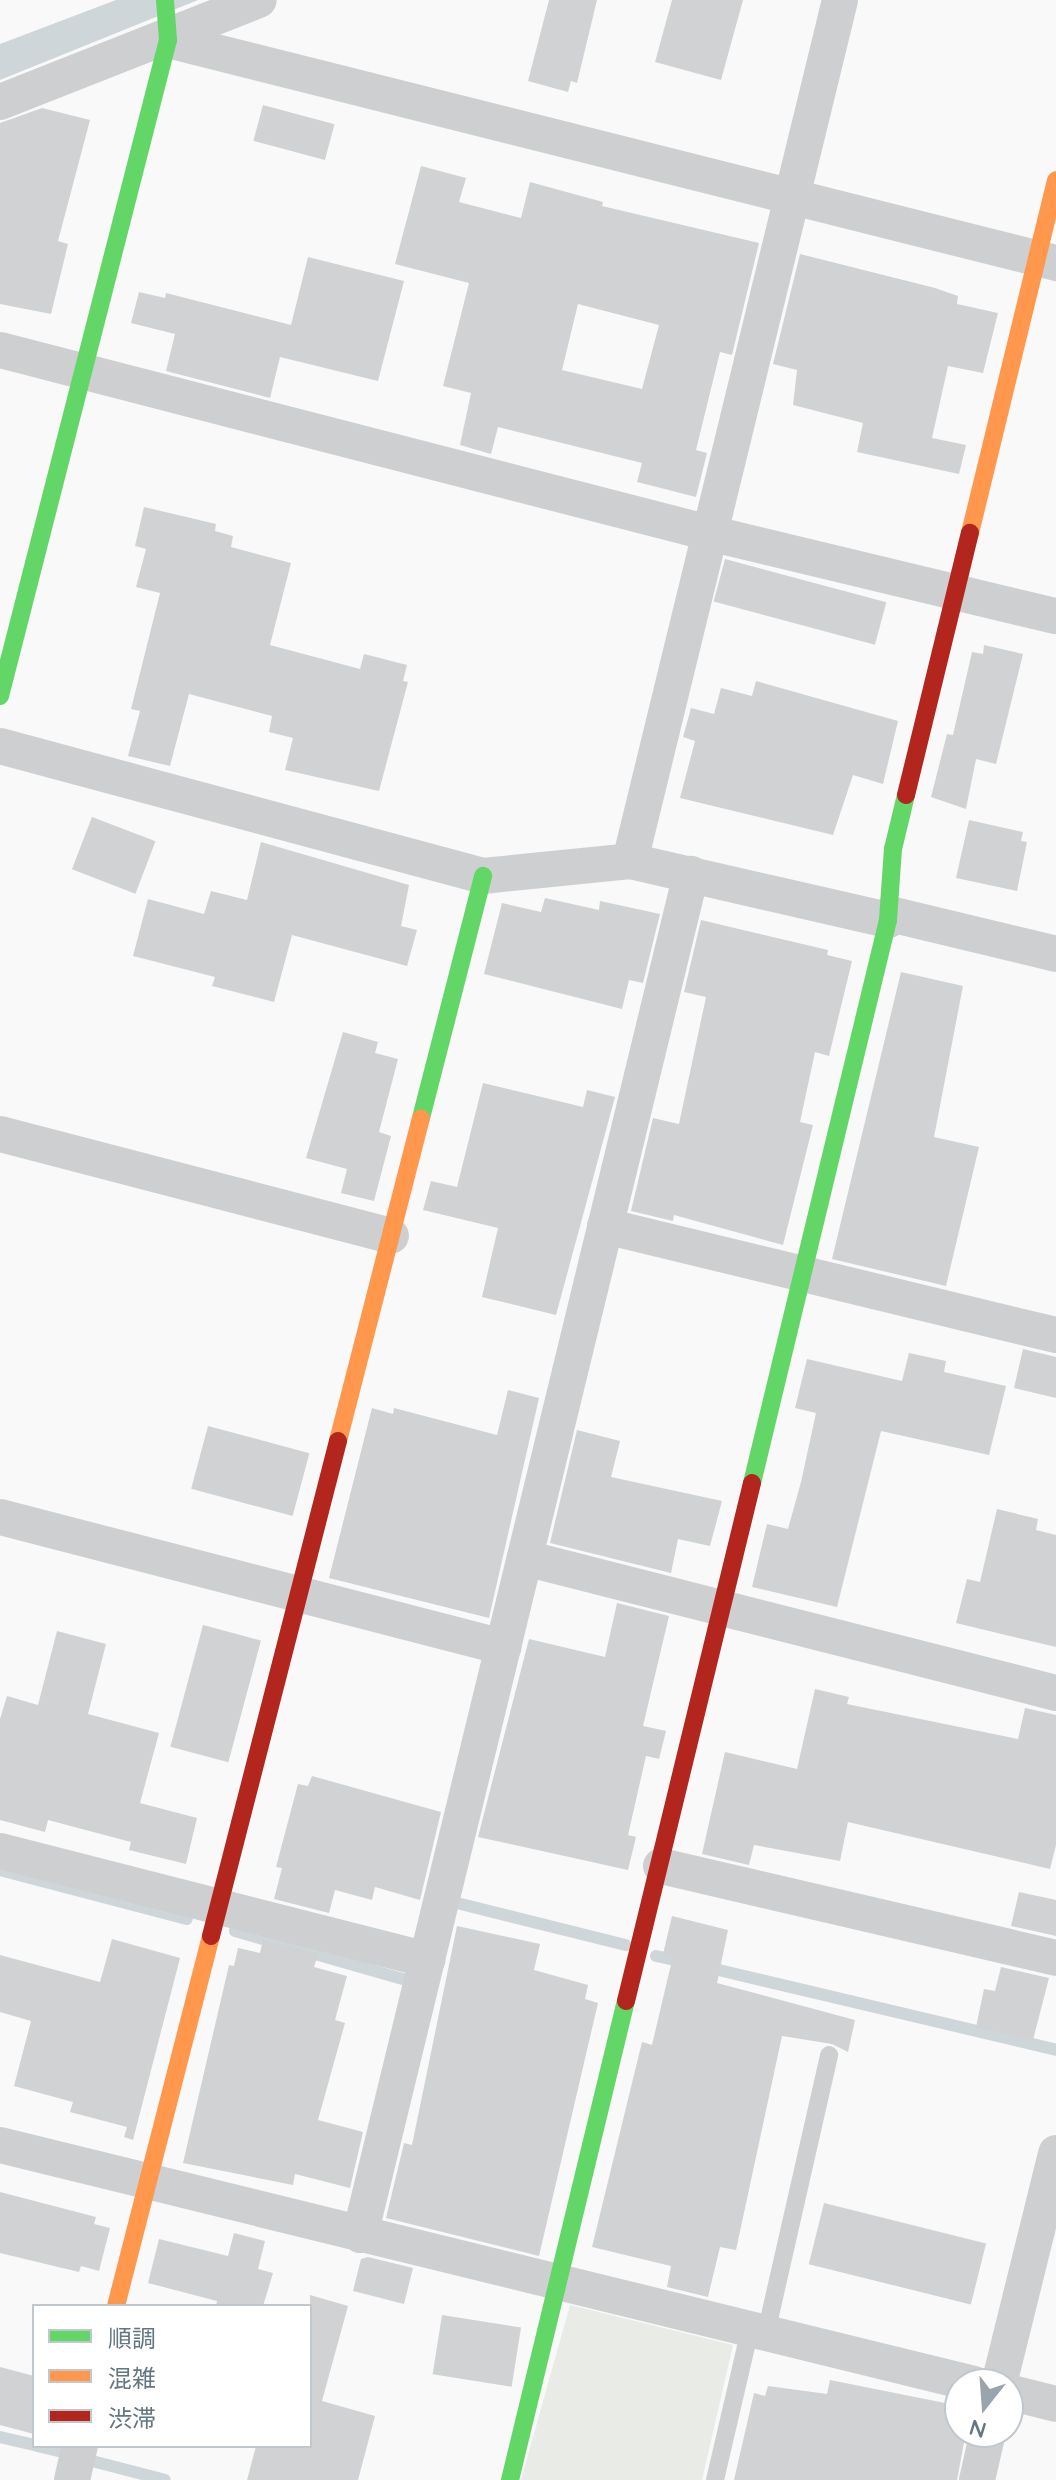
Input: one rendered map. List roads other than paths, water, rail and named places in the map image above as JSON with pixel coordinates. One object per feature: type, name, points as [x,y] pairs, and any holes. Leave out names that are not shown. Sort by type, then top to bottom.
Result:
[{"type":"street","points":[[0,696],[168,31],[165,0]]},
{"type":"street","points":[[0,102],[168,31],[259,0]]},
{"type":"street","points":[[630,861],[840,0]]},
{"type":"street","points":[[168,31],[793,200],[1047,261]]},
{"type":"street","points":[[510,2480],[725,1609],[889,917],[893,849],[956,591],[1047,261],[1056,180]]},
{"type":"street","points":[[0,350],[709,533],[1056,616]]},
{"type":"street","points":[[0,746],[483,876],[630,861],[1056,954]]},
{"type":"street","points":[[360,2235],[691,874]]},
{"type":"street","points":[[117,2304],[483,876]]},
{"type":"street","points":[[0,1134],[391,1236]]},
{"type":"street","points":[[605,1226],[1056,1335]]},
{"type":"street","points":[[0,1517],[503,1647]]},
{"type":"street","points":[[525,1558],[1056,1693]]},
{"type":"street","points":[[0,1851],[427,1960]]},
{"type":"street","points":[[661,1866],[1056,1958]]},
{"type":"street","points":[[0,2145],[148,2184],[944,2377]]},
{"type":"street","points":[[1003,2368],[1056,2153]]},
{"type":"street","points":[[1024,2396],[1056,2404]]},
{"type":"street","points":[[72,2480],[80,2448]]},
{"type":"street","points":[[977,2480],[984,2448]]},
{"type":"lane","points":[[715,2480],[758,2332],[829,2055]]},
{"type":"waterway","points":[[0,1870],[187,1919]]},
{"type":"waterway","points":[[449,1901],[626,1945]]},
{"type":"waterway","points":[[235,1931],[406,1980]]},
{"type":"waterway","points":[[656,1956],[688,1963]]},
{"type":"waterway","points":[[706,1967],[1056,2050]]},
{"type":"waterway","points":[[0,2437],[32,2445]]},
{"type":"waterway","points":[[45,2448],[58,2451]]},
{"type":"waterway","points":[[96,2462],[165,2480]]}]
